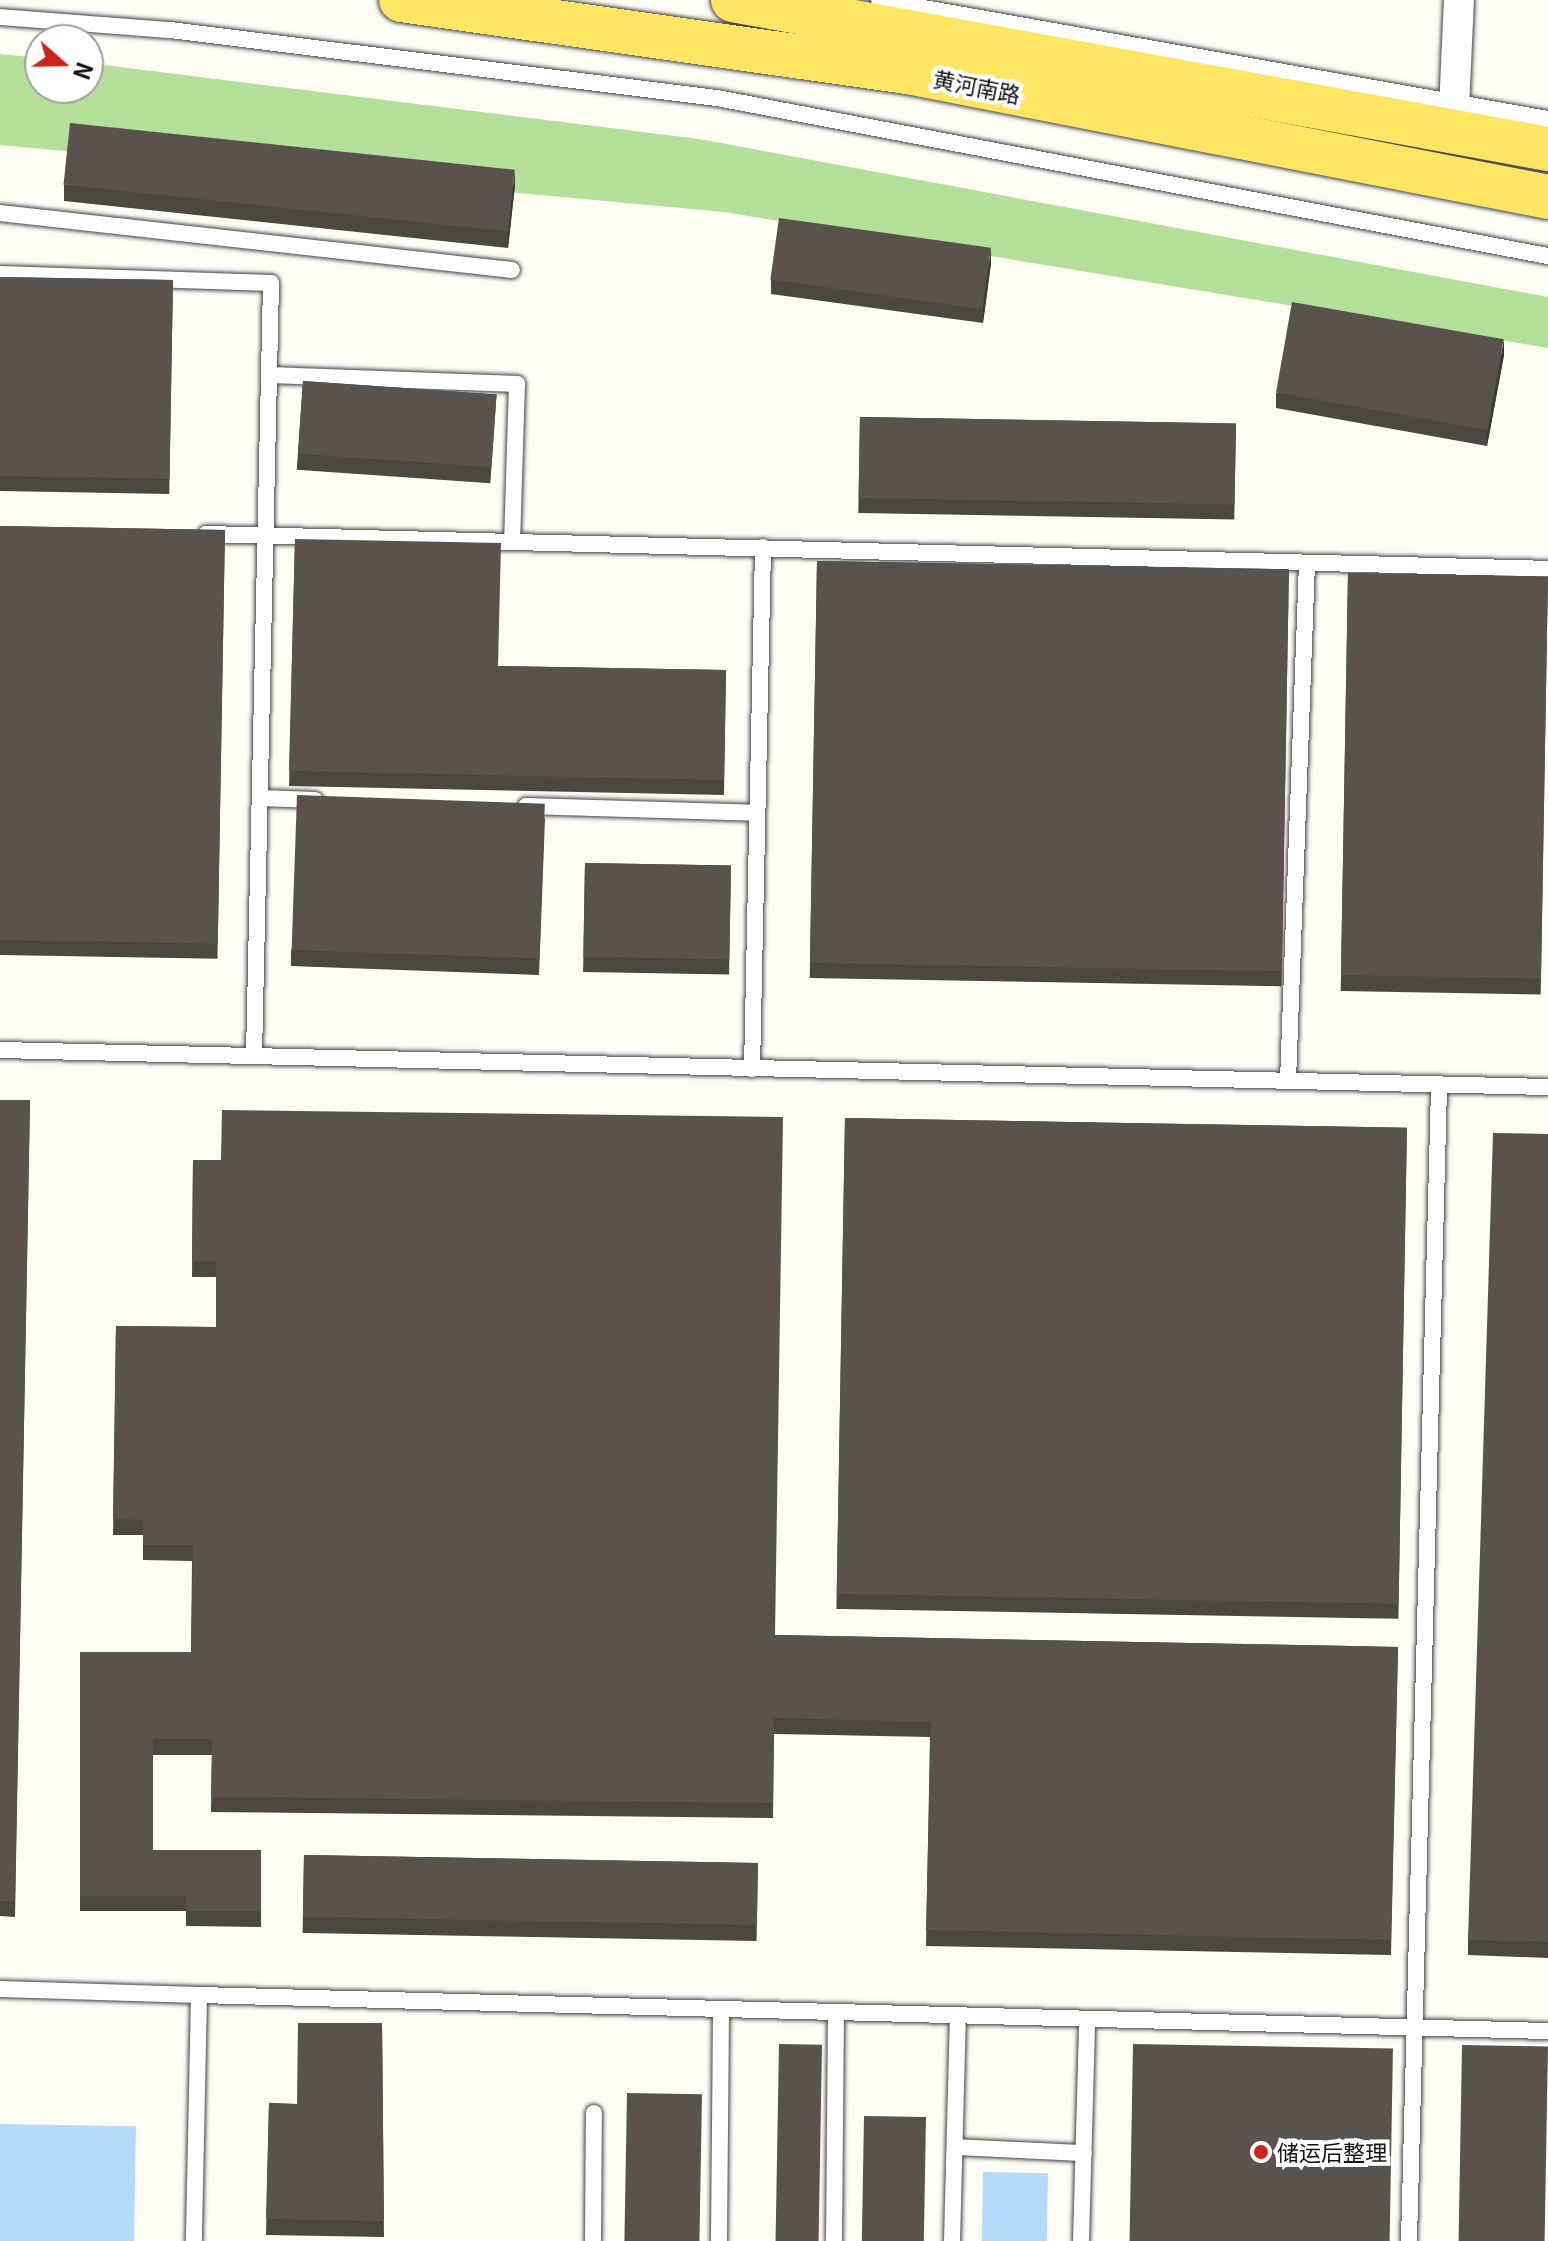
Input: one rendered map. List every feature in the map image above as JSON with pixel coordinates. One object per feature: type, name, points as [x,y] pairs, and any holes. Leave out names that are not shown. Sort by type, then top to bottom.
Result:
[{"type":"main road","name":"黄河南路","points":[[401,0],[907,72],[1548,197]]},
{"type":"main road","name":"黄河南路","points":[[733,0],[1454,116],[1548,149]]},
{"type":"street","points":[[1454,116],[1459,0]]},
{"type":"lane","points":[[879,0],[1454,116],[1548,119]]},
{"type":"lane","points":[[0,17],[170,30],[717,98],[1548,256]]},
{"type":"lane","points":[[0,213],[512,270]]},
{"type":"lane","points":[[0,274],[271,283],[254,1054]]},
{"type":"lane","points":[[270,375],[517,384],[512,542]]},
{"type":"lane","points":[[188,534],[1548,569]]},
{"type":"lane","points":[[752,1069],[763,547]]},
{"type":"lane","points":[[1288,1081],[1307,564]]},
{"type":"lane","points":[[261,798],[341,800]]},
{"type":"lane","points":[[501,805],[756,813]]},
{"type":"lane","points":[[0,1050],[1548,1087]]},
{"type":"lane","points":[[1409,2241],[1439,1085]]},
{"type":"lane","points":[[0,1989],[721,2013],[1548,2031]]},
{"type":"lane","points":[[194,2241],[199,1995]]},
{"type":"lane","points":[[719,2241],[721,2013]]},
{"type":"lane","points":[[834,2241],[836,2015]]},
{"type":"lane","points":[[952,2241],[958,2018]]},
{"type":"lane","points":[[1081,2241],[1087,2021]]},
{"type":"lane","points":[[593,2241],[594,2113]]},
{"type":"lane","points":[[955,2147],[1084,2153]]},
{"type":"green space","points":[[0,54],[24,56],[24,104],[104,104],[104,65],[699,139],[1548,297],[1548,348],[724,212],[0,145]]},
{"type":"water","points":[[0,2124],[136,2126],[134,2241],[0,2241]]},
{"type":"water","points":[[983,2172],[1048,2173],[1047,2241],[982,2241]]},
{"type":"building","points":[[70,123],[515,170],[508,231],[64,185]]},
{"type":"building","points":[[779,218],[991,248],[982,309],[770,279]]},
{"type":"building","points":[[0,277],[173,280],[170,479],[0,476]]},
{"type":"building","points":[[1292,302],[1504,339],[1488,430],[1276,393]]},
{"type":"building","points":[[303,381],[497,395],[491,467],[298,454]]},
{"type":"building","points":[[860,417],[1236,424],[1235,505],[859,498]]},
{"type":"building","points":[[0,526],[225,530],[218,944],[0,940]]},
{"type":"building","points":[[295,539],[501,543],[498,666],[726,670],[724,780],[289,771]]},
{"type":"building","points":[[817,561],[1289,569],[1282,971],[810,963]]},
{"type":"building","points":[[1348,573],[1548,576],[1541,978],[1341,975]]},
{"type":"building","points":[[297,795],[545,804],[539,959],[292,950]]},
{"type":"building","points":[[585,863],[731,866],[729,960],[583,957]]},
{"type":"building","points":[[0,1100],[30,1100],[15,1901],[0,1901]]},
{"type":"building","points":[[222,1110],[783,1117],[775,1635],[1398,1647],[1391,1940],[926,1930],[931,1722],[774,1718],[773,1803],[211,1797],[212,1739],[153,1739],[153,1850],[261,1850],[261,1911],[186,1911],[186,1896],[80,1896],[80,1652],[191,1652],[193,1545],[143,1545],[143,1520],[113,1519],[116,1326],[216,1327],[216,1262],[192,1261],[193,1160],[221,1160]]},
{"type":"building","points":[[845,1118],[1407,1128],[1399,1604],[837,1594]]},
{"type":"building","points":[[1493,1133],[1548,1134],[1548,1942],[1468,1940]]},
{"type":"building","points":[[304,1855],[758,1863],[757,1925],[303,1917]]},
{"type":"building","points":[[298,2023],[382,2023],[384,2221],[266,2219],[269,2103],[297,2104]]},
{"type":"building","points":[[779,2044],[822,2045],[819,2241],[776,2241]]},
{"type":"building","name":"储运后整理","points":[[1133,2044],[1393,2049],[1390,2241],[1130,2241]]},
{"type":"building","points":[[1462,2045],[1548,2047],[1545,2241],[1459,2241]]},
{"type":"building","points":[[627,2093],[702,2094],[699,2241],[624,2241]]},
{"type":"building","points":[[864,2116],[926,2117],[924,2241],[862,2241]]},
{"type":"place","name":"储运后整理","points":[[1261,2152]]}]
